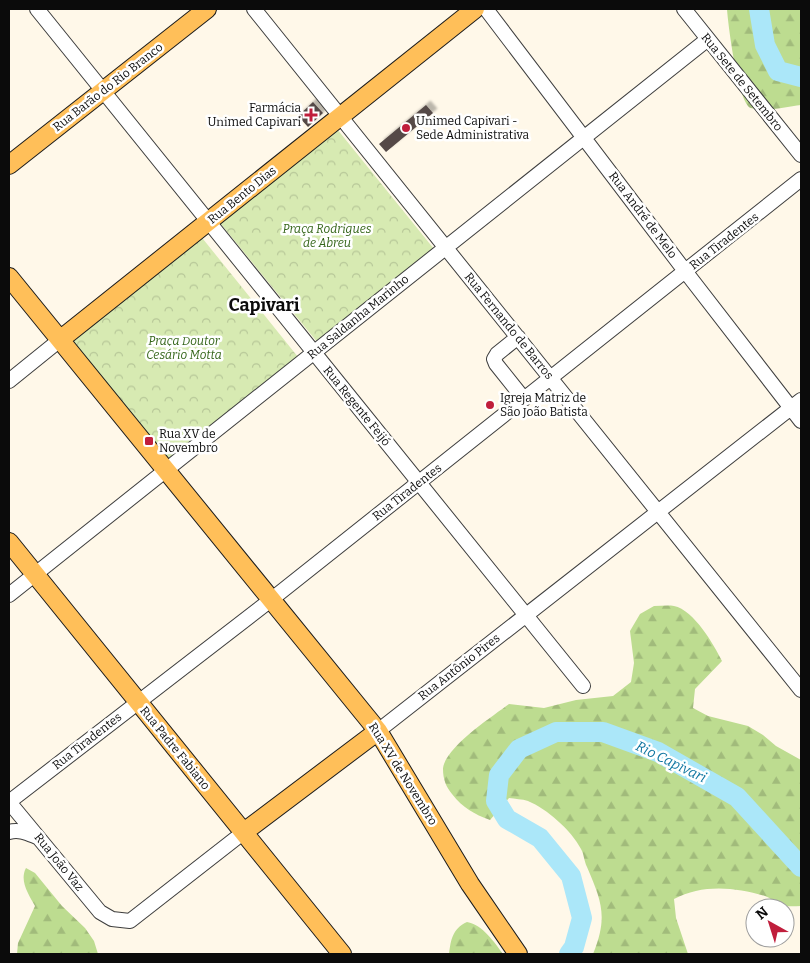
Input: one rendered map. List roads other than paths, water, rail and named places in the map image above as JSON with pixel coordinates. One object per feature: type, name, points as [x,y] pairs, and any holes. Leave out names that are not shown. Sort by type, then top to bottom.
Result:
[{"type":"main road","name":"Rua Barão do Rio Branco","points":[[9,165],[206,9]]},
{"type":"main road","name":"Rua Bento Dias","points":[[60,339],[475,9]]},
{"type":"main road","name":"Rua XV de Novembro","points":[[9,276],[378,730],[470,884],[518,954]]},
{"type":"main road","name":"Rua Padre Fabiano","points":[[9,542],[342,954]]},
{"type":"main road","name":"Rua Antônio Pires","points":[[244,832],[378,730]]},
{"type":"street","name":"Rua Regente Feijó","points":[[36,9],[583,686]]},
{"type":"street","name":"Rua Fernando de Barros","points":[[254,9],[801,690]]},
{"type":"street","name":"Rua André de Melo","points":[[486,9],[685,271],[796,404],[801,421]]},
{"type":"street","name":"Rua Sete de Setembro","points":[[684,9],[801,155]]},
{"type":"street","name":"Rua Saldanha Marinho","points":[[9,595],[708,39]]},
{"type":"street","name":"Rua Tiradentes","points":[[9,802],[272,600],[801,179]]},
{"type":"street","points":[[518,337],[496,354],[494,359],[524,399]]},
{"type":"street","name":"Rua Bento Dias","points":[[9,381],[60,339]]},
{"type":"street","name":"Rua Antônio Pires","points":[[378,730],[796,404]]},
{"type":"street","name":"Rua João Vaz","points":[[9,802],[100,912],[112,919]]},
{"type":"street","points":[[9,832],[26,832],[38,837]]},
{"type":"street","name":"Rua Antônio Pires","points":[[112,919],[130,921],[244,832]]},
{"type":"waterway","name":"Rio Capivari","points":[[759,9],[765,45],[778,71],[801,77]]},
{"type":"waterway","name":"Rio Capivari","points":[[569,954],[574,947],[582,918],[571,876],[540,838],[507,819],[496,801],[499,775],[519,749],[556,732],[603,732],[658,752],[737,797],[801,867]]},
{"type":"place","name":"Farmácia Unimed Capivari","points":[[311,115]]},
{"type":"place","name":"Unimed Capivari - Sede Administrativa","points":[[406,128]]},
{"type":"place","name":"Igreja Matriz de São João Batista","points":[[490,405]]},
{"type":"place","name":"Rua XV de Novembro","points":[[149,441]]},
{"type":"district","name":"Capivari","points":[[264,305]]},
{"type":"park label","name":"Praça Rodrigues de Abreu","points":[[327,236]]},
{"type":"park label","name":"Praça Doutor Cesário Motta","points":[[184,348]]}]
